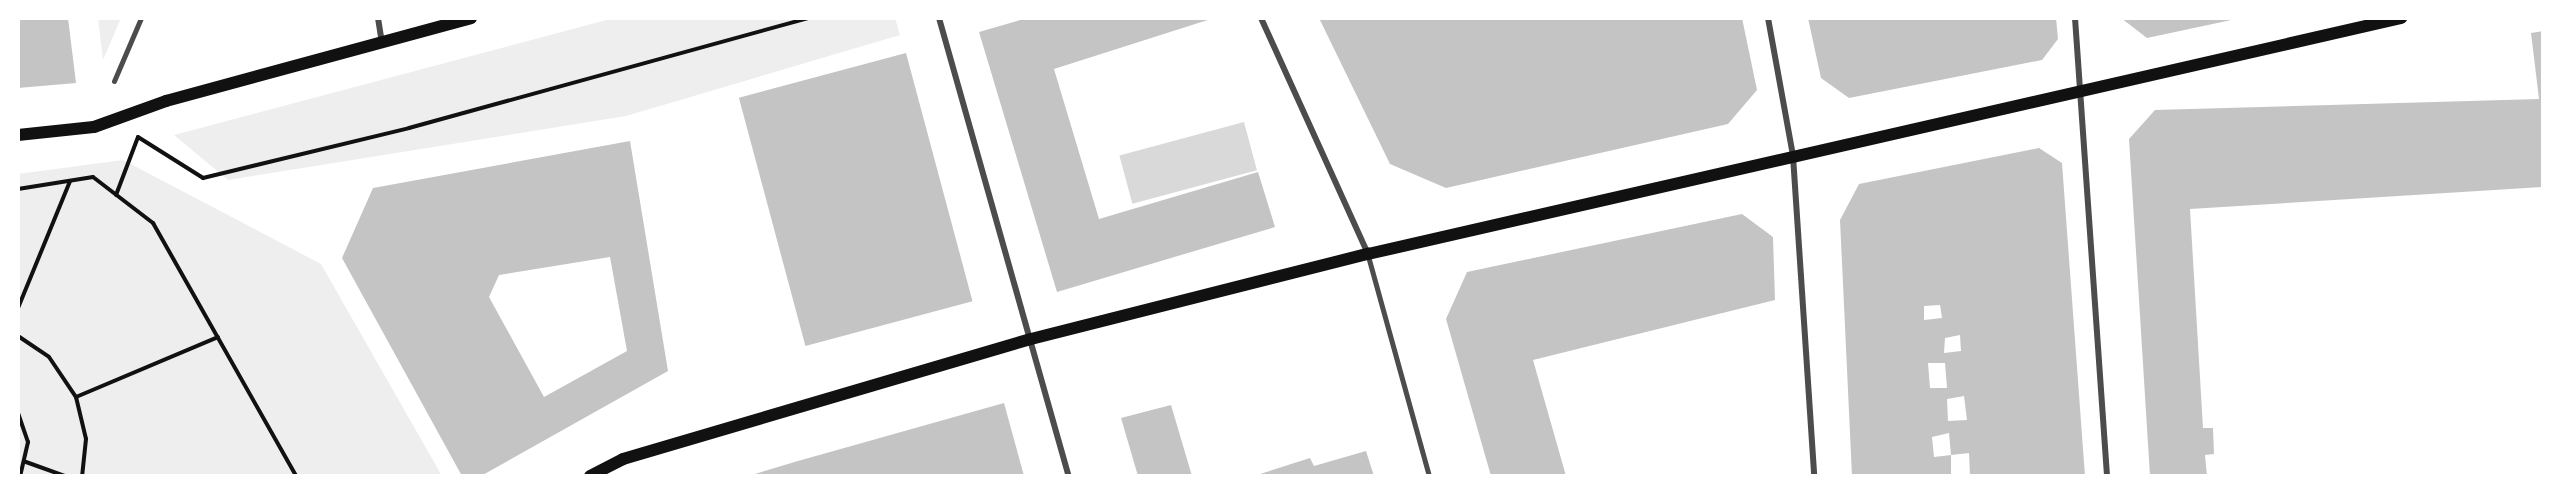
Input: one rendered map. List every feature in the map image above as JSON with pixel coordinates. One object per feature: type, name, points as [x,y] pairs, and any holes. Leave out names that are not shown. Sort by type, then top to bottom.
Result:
[{"type":"main road","points":[[18,135],[94,127],[166,101],[471,18]]},
{"type":"main road","points":[[590,476],[623,459],[1030,339],[1368,254],[2401,18]]},
{"type":"street","points":[[114,81],[141,18]]},
{"type":"street","points":[[378,18],[382,44]]},
{"type":"street","points":[[939,18],[1069,476]]},
{"type":"street","points":[[1261,18],[1368,254],[1429,476]]},
{"type":"street","points":[[1768,18],[1793,156],[1815,476]]},
{"type":"street","points":[[2075,18],[2107,476]]},
{"type":"path","points":[[116,195],[138,137],[203,178],[421,124],[807,18]]},
{"type":"path","points":[[18,189],[93,177],[153,223],[296,476]]},
{"type":"path","points":[[18,308],[70,181]]},
{"type":"path","points":[[18,336],[49,357],[76,397],[87,439],[82,476]]},
{"type":"path","points":[[76,397],[218,337]]},
{"type":"path","points":[[18,413],[28,442],[26,462],[20,476]]},
{"type":"path","points":[[26,462],[65,476]]},
{"type":"shaded area","points":[[98,18],[121,18],[103,60]]},
{"type":"shaded area","points":[[614,18],[895,18],[900,35],[626,116],[228,180],[174,135]]},
{"type":"shaded area","points":[[1244,122],[1257,170],[1132,204],[1119,155]]},
{"type":"shaded area","points":[[123,160],[321,264],[442,476],[18,476],[18,174]]},
{"type":"building","points":[[18,18],[68,18],[76,83],[18,88]]},
{"type":"building","points":[[1027,18],[1214,18],[1054,69],[1099,219],[1258,172],[1275,227],[1057,292],[979,32]]},
{"type":"building","points":[[1319,18],[1742,18],[1757,90],[1728,124],[1446,188],[1390,164]]},
{"type":"building","points":[[1808,18],[2056,18],[2058,39],[2042,60],[1849,98],[1821,78]]},
{"type":"building","points":[[2121,18],[2236,18],[2236,19],[2147,38]]},
{"type":"building","points":[[2543,31],[2543,187],[2190,209],[2203,428],[2213,428],[2214,454],[2205,455],[2207,476],[2150,476],[2129,139],[2155,110],[2539,99],[2531,33]]},
{"type":"building","points":[[906,53],[973,301],[805,346],[739,98]]},
{"type":"building","points":[[630,141],[668,371],[481,476],[462,476],[342,258],[373,188]],"holes":[[[610,257],[627,351],[544,397],[489,297],[499,275]]]},
{"type":"building","points":[[2039,148],[2062,163],[2085,476],[1970,476],[1969,453],[1951,455],[1951,476],[1852,476],[1840,220],[1859,184]],"holes":[[[1940,305],[1942,318],[1924,320],[1924,306]],[[1960,335],[1961,351],[1944,353],[1945,338]],[[1928,363],[1945,363],[1947,388],[1930,388]],[[1964,396],[1967,420],[1948,421],[1947,399]],[[1949,433],[1951,455],[1934,457],[1932,437]]]},
{"type":"building","points":[[1742,214],[1773,237],[1775,300],[1533,360],[1566,476],[1491,476],[1446,319],[1467,272]]},
{"type":"building","points":[[1004,403],[1024,476],[748,476],[798,461]]},
{"type":"building","points":[[1171,405],[1192,476],[1138,476],[1121,418]]},
{"type":"building","points":[[1366,451],[1374,476],[1260,474],[1310,458],[1314,466]]}]
